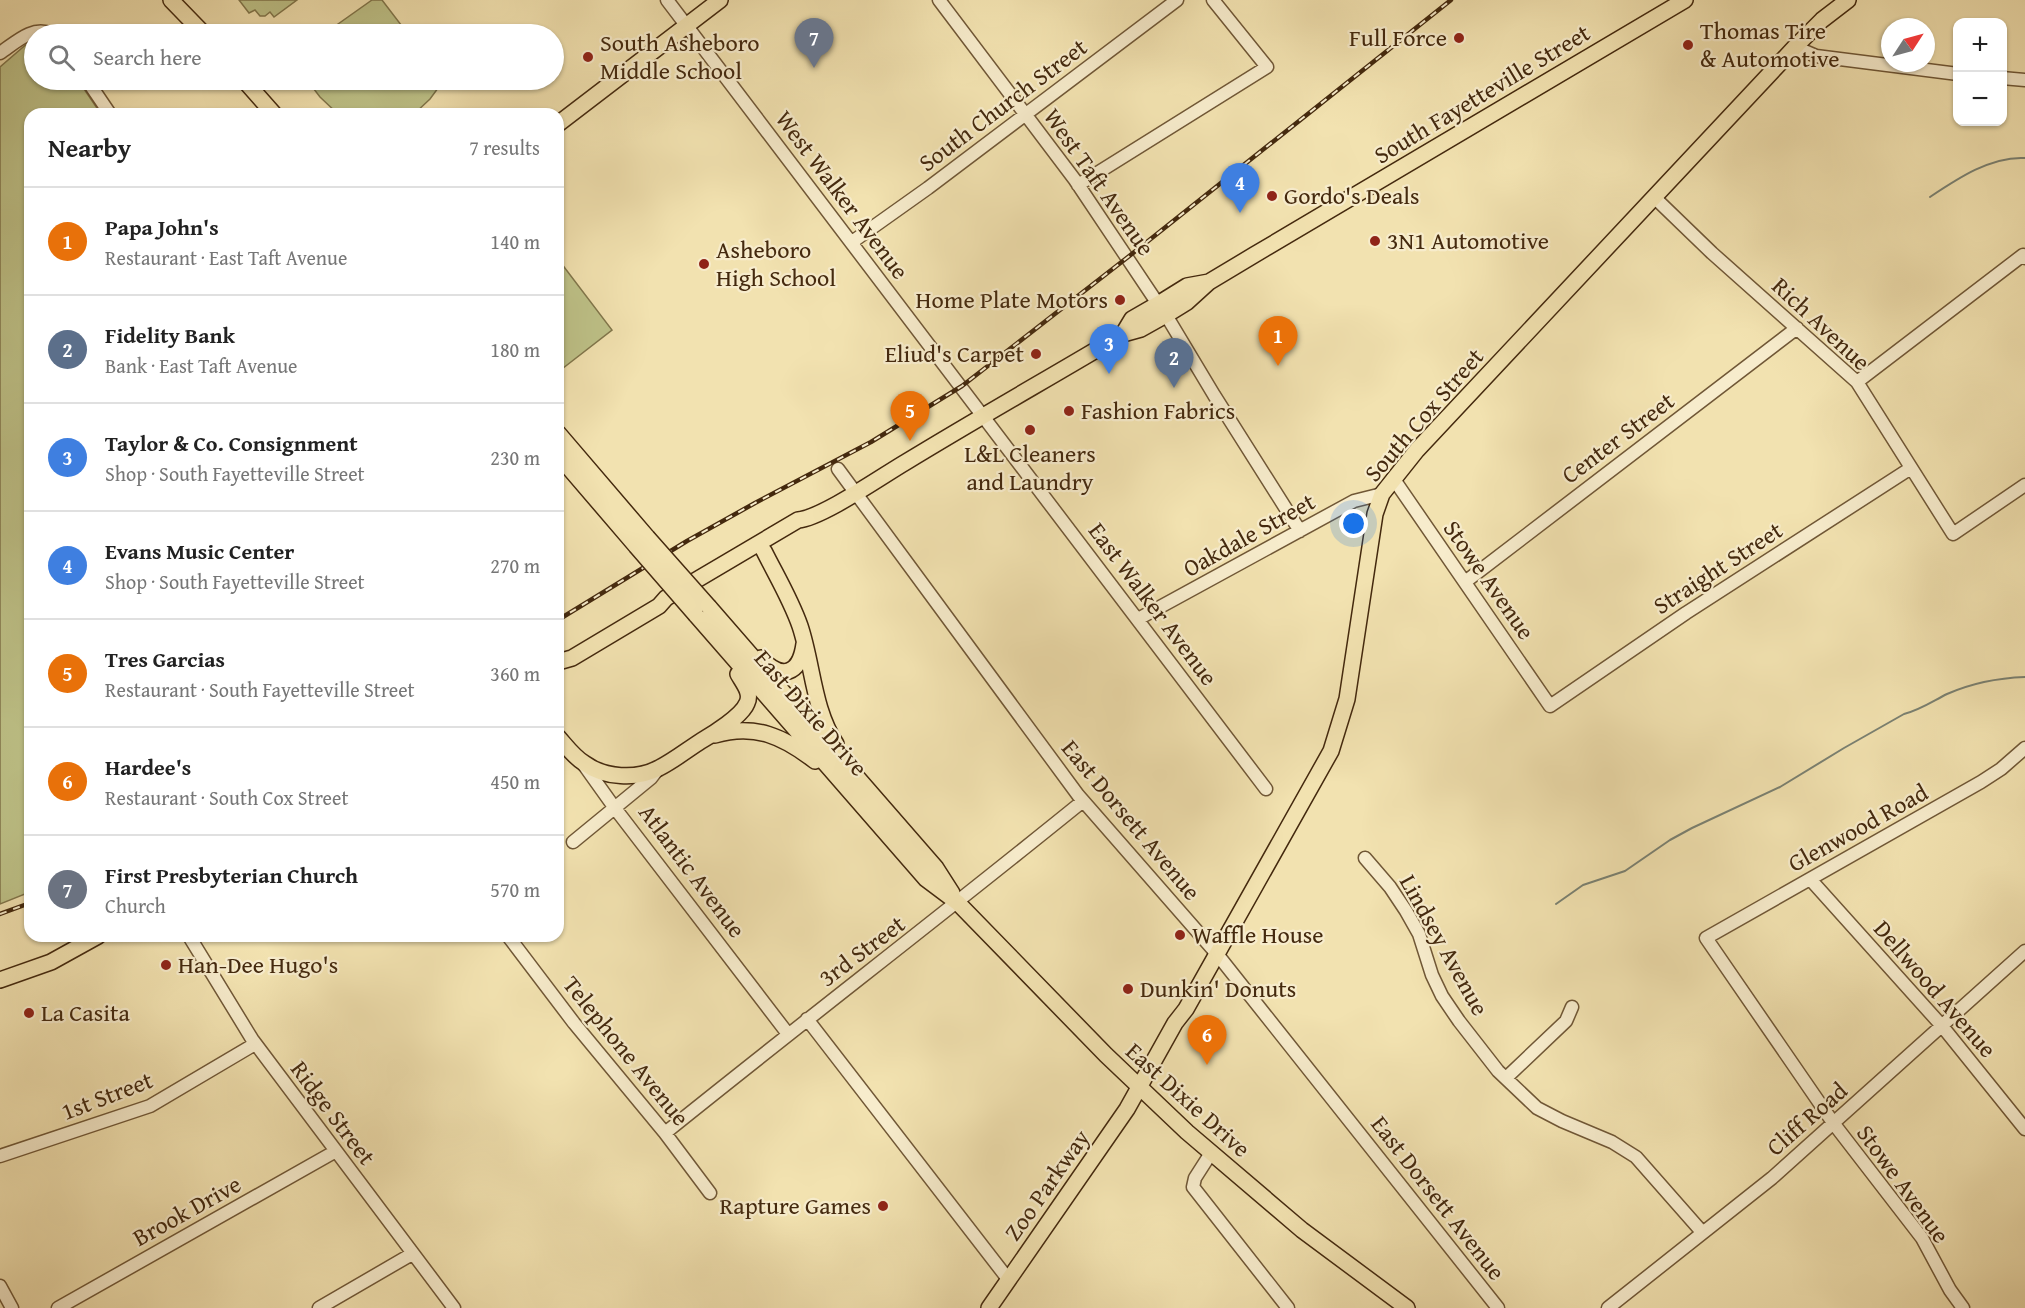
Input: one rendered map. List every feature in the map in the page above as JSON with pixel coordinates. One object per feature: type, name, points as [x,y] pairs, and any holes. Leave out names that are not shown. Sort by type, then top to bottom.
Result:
[{"type":"main road","points":[[171,0],[194,24]]},
{"type":"main road","points":[[564,119],[720,0]]},
{"type":"main road","name":"South Fayetteville Street","points":[[984,415],[1129,333],[1132,319],[1186,302],[1203,284],[1685,0]]},
{"type":"main road","name":"South Cox Street","points":[[1140,1087],[1301,808],[1334,745],[1347,699],[1375,514],[1382,494],[1417,450],[1795,47],[1842,2]]},
{"type":"main road","points":[[253,90],[269,108]]},
{"type":"main road","points":[[565,660],[659,606],[666,598],[798,520],[808,519],[984,415]]},
{"type":"main road","points":[[564,442],[642,542]]},
{"type":"main road","points":[[564,461],[642,542]]},
{"type":"main road","points":[[659,606],[671,606],[803,528],[808,519]]},
{"type":"main road","name":"East Dixie Drive","points":[[642,542],[702,611],[739,643],[936,868],[958,903]]},
{"type":"main road","points":[[764,551],[793,610],[804,640],[820,711],[848,769]]},
{"type":"main road","name":"East Dixie Drive","points":[[702,611],[721,644],[926,879],[958,903],[1106,1055],[1210,1153],[1302,1230],[1407,1308]]},
{"type":"main road","points":[[739,643],[757,654],[773,669],[787,672],[797,666],[801,659],[804,640]]},
{"type":"main road","points":[[583,763],[597,771],[630,776],[658,769],[708,737],[743,710],[748,701],[747,688],[721,644]]},
{"type":"main road","points":[[708,737],[734,730],[763,731],[807,755],[843,784]]},
{"type":"main road","name":"Atlantic Avenue","points":[[564,743],[583,763]]},
{"type":"main road","points":[[0,980],[51,962],[87,942]]},
{"type":"main road","name":"Zoo Parkway","points":[[989,1308],[1109,1137],[1140,1087]]},
{"type":"street","name":"West Walker Avenue","points":[[667,0],[928,345],[984,415]]},
{"type":"street","name":"West Taft Avenue","points":[[939,0],[1078,185],[1162,309],[1300,531]]},
{"type":"street","name":"South Church Street","points":[[852,242],[1177,0]]},
{"type":"street","points":[[1078,185],[1267,67],[1213,0]]},
{"type":"street","points":[[0,52],[24,37]]},
{"type":"street","points":[[1795,47],[1816,56],[1953,73]]},
{"type":"street","points":[[2007,78],[2025,80]]},
{"type":"street","points":[[94,90],[106,108]]},
{"type":"street","name":"Rich Avenue","points":[[1654,197],[1857,382],[1953,534],[2025,485]]},
{"type":"street","points":[[1857,382],[2024,257]]},
{"type":"street","name":"Center Street","points":[[1465,582],[1797,328]]},
{"type":"street","name":"East Walker Avenue","points":[[984,415],[1266,789]]},
{"type":"street","name":"Straight Street","points":[[1550,706],[1686,613],[1911,468]]},
{"type":"street","name":"East Dorsett Avenue","points":[[838,469],[1083,801],[1216,954],[1498,1308]]},
{"type":"street","name":"Stowe Avenue","points":[[1394,478],[1550,706]]},
{"type":"street","name":"Oakdale Street","points":[[1138,620],[1354,501],[1382,494]]},
{"type":"street","name":"Glenwood Road","points":[[1706,938],[1982,782],[2025,748]]},
{"type":"street","name":"Atlantic Avenue","points":[[583,763],[614,807],[788,1034]]},
{"type":"street","points":[[573,842],[651,778],[658,769]]},
{"type":"street","name":"3rd Street","points":[[665,1133],[807,1019],[958,903],[1083,801]]},
{"type":"street","name":"Lindsey Avenue","points":[[1365,858],[1407,911],[1419,934],[1432,975],[1442,996],[1459,1021],[1506,1078],[1537,1108],[1612,1142],[1636,1157],[1702,1232]]},
{"type":"street","name":"Dellwood Avenue","points":[[1810,879],[1942,1026],[2025,1129]]},
{"type":"street","name":"Stowe Avenue","points":[[1706,938],[1834,1124],[1922,1238],[1944,1280],[1963,1308]]},
{"type":"street","name":"Ridge Street","points":[[193,942],[255,1044],[454,1308]]},
{"type":"street","name":"Telephone Avenue","points":[[513,942],[710,1193]]},
{"type":"street","name":"Cliff Road","points":[[1608,1308],[1772,1178],[2025,951]]},
{"type":"street","points":[[1506,1078],[1566,1021],[1572,1007]]},
{"type":"street","points":[[807,1019],[1008,1280]]},
{"type":"street","name":"1st Street","points":[[0,1156],[150,1106],[255,1044]]},
{"type":"street","name":"Brook Drive","points":[[58,1308],[336,1152]]},
{"type":"street","points":[[1210,1153],[1195,1178],[1193,1187],[1288,1308]]},
{"type":"street","points":[[319,1308],[412,1254]]},
{"type":"street","points":[[0,1286],[12,1308]]},
{"type":"green space","points":[[239,0],[297,0],[274,17],[270,12],[265,16],[260,16],[255,10],[249,13]]},
{"type":"green space","points":[[372,0],[382,0],[400,24],[338,24]]},
{"type":"green space","points":[[24,46],[24,90],[85,90],[97,108],[24,108],[24,894],[0,904],[0,67]]},
{"type":"green space","points":[[315,90],[437,90],[420,108],[332,108]]},
{"type":"green space","points":[[564,267],[612,330],[564,367]]},
{"type":"waterway","points":[[1930,197],[1963,176],[1987,165],[2012,158],[2025,158]]},
{"type":"waterway","points":[[1556,904],[1583,885],[1625,871],[1692,828],[1780,787],[1904,714],[1966,687],[1995,680],[2025,677]]},
{"type":"railway","points":[[564,616],[687,541],[871,442],[962,386],[1451,0]]},
{"type":"railway","points":[[0,914],[24,905]]},
{"type":"place","name":"Full Force","points":[[1459,38]]},
{"type":"place","name":"Thomas Tire & Automotive","points":[[1688,45]]},
{"type":"place","name":"South Asheboro Middle School","points":[[588,57]]},
{"type":"place","name":"First Presbyterian Church","points":[[814,68]]},
{"type":"place","name":"Gordo's Deals","points":[[1272,196]]},
{"type":"place","name":"Evans Music Center","points":[[1240,213]]},
{"type":"place","name":"3N1 Automotive","points":[[1375,241]]},
{"type":"place","name":"Asheboro High School","points":[[704,264]]},
{"type":"place","name":"Home Plate Motors","points":[[1120,300]]},
{"type":"place","name":"Eliud's Carpet","points":[[1036,354]]},
{"type":"place","name":"Papa John's","points":[[1278,366]]},
{"type":"place","name":"Taylor & Co. Consignment","points":[[1109,374]]},
{"type":"place","name":"Fidelity Bank","points":[[1174,388]]},
{"type":"place","name":"Fashion Fabrics","points":[[1069,411]]},
{"type":"place","name":"L&L Cleaners and Laundry","points":[[1030,430]]},
{"type":"place","name":"Tres Garcias","points":[[910,441]]},
{"type":"place","name":"Waffle House","points":[[1180,935]]},
{"type":"place","name":"Han-Dee Hugo's","points":[[166,965]]},
{"type":"place","name":"Dunkin' Donuts","points":[[1128,989]]},
{"type":"place","name":"La Casita","points":[[29,1013]]},
{"type":"place","name":"Hardee's","points":[[1207,1065]]},
{"type":"place","name":"Rapture Games","points":[[883,1206]]}]
